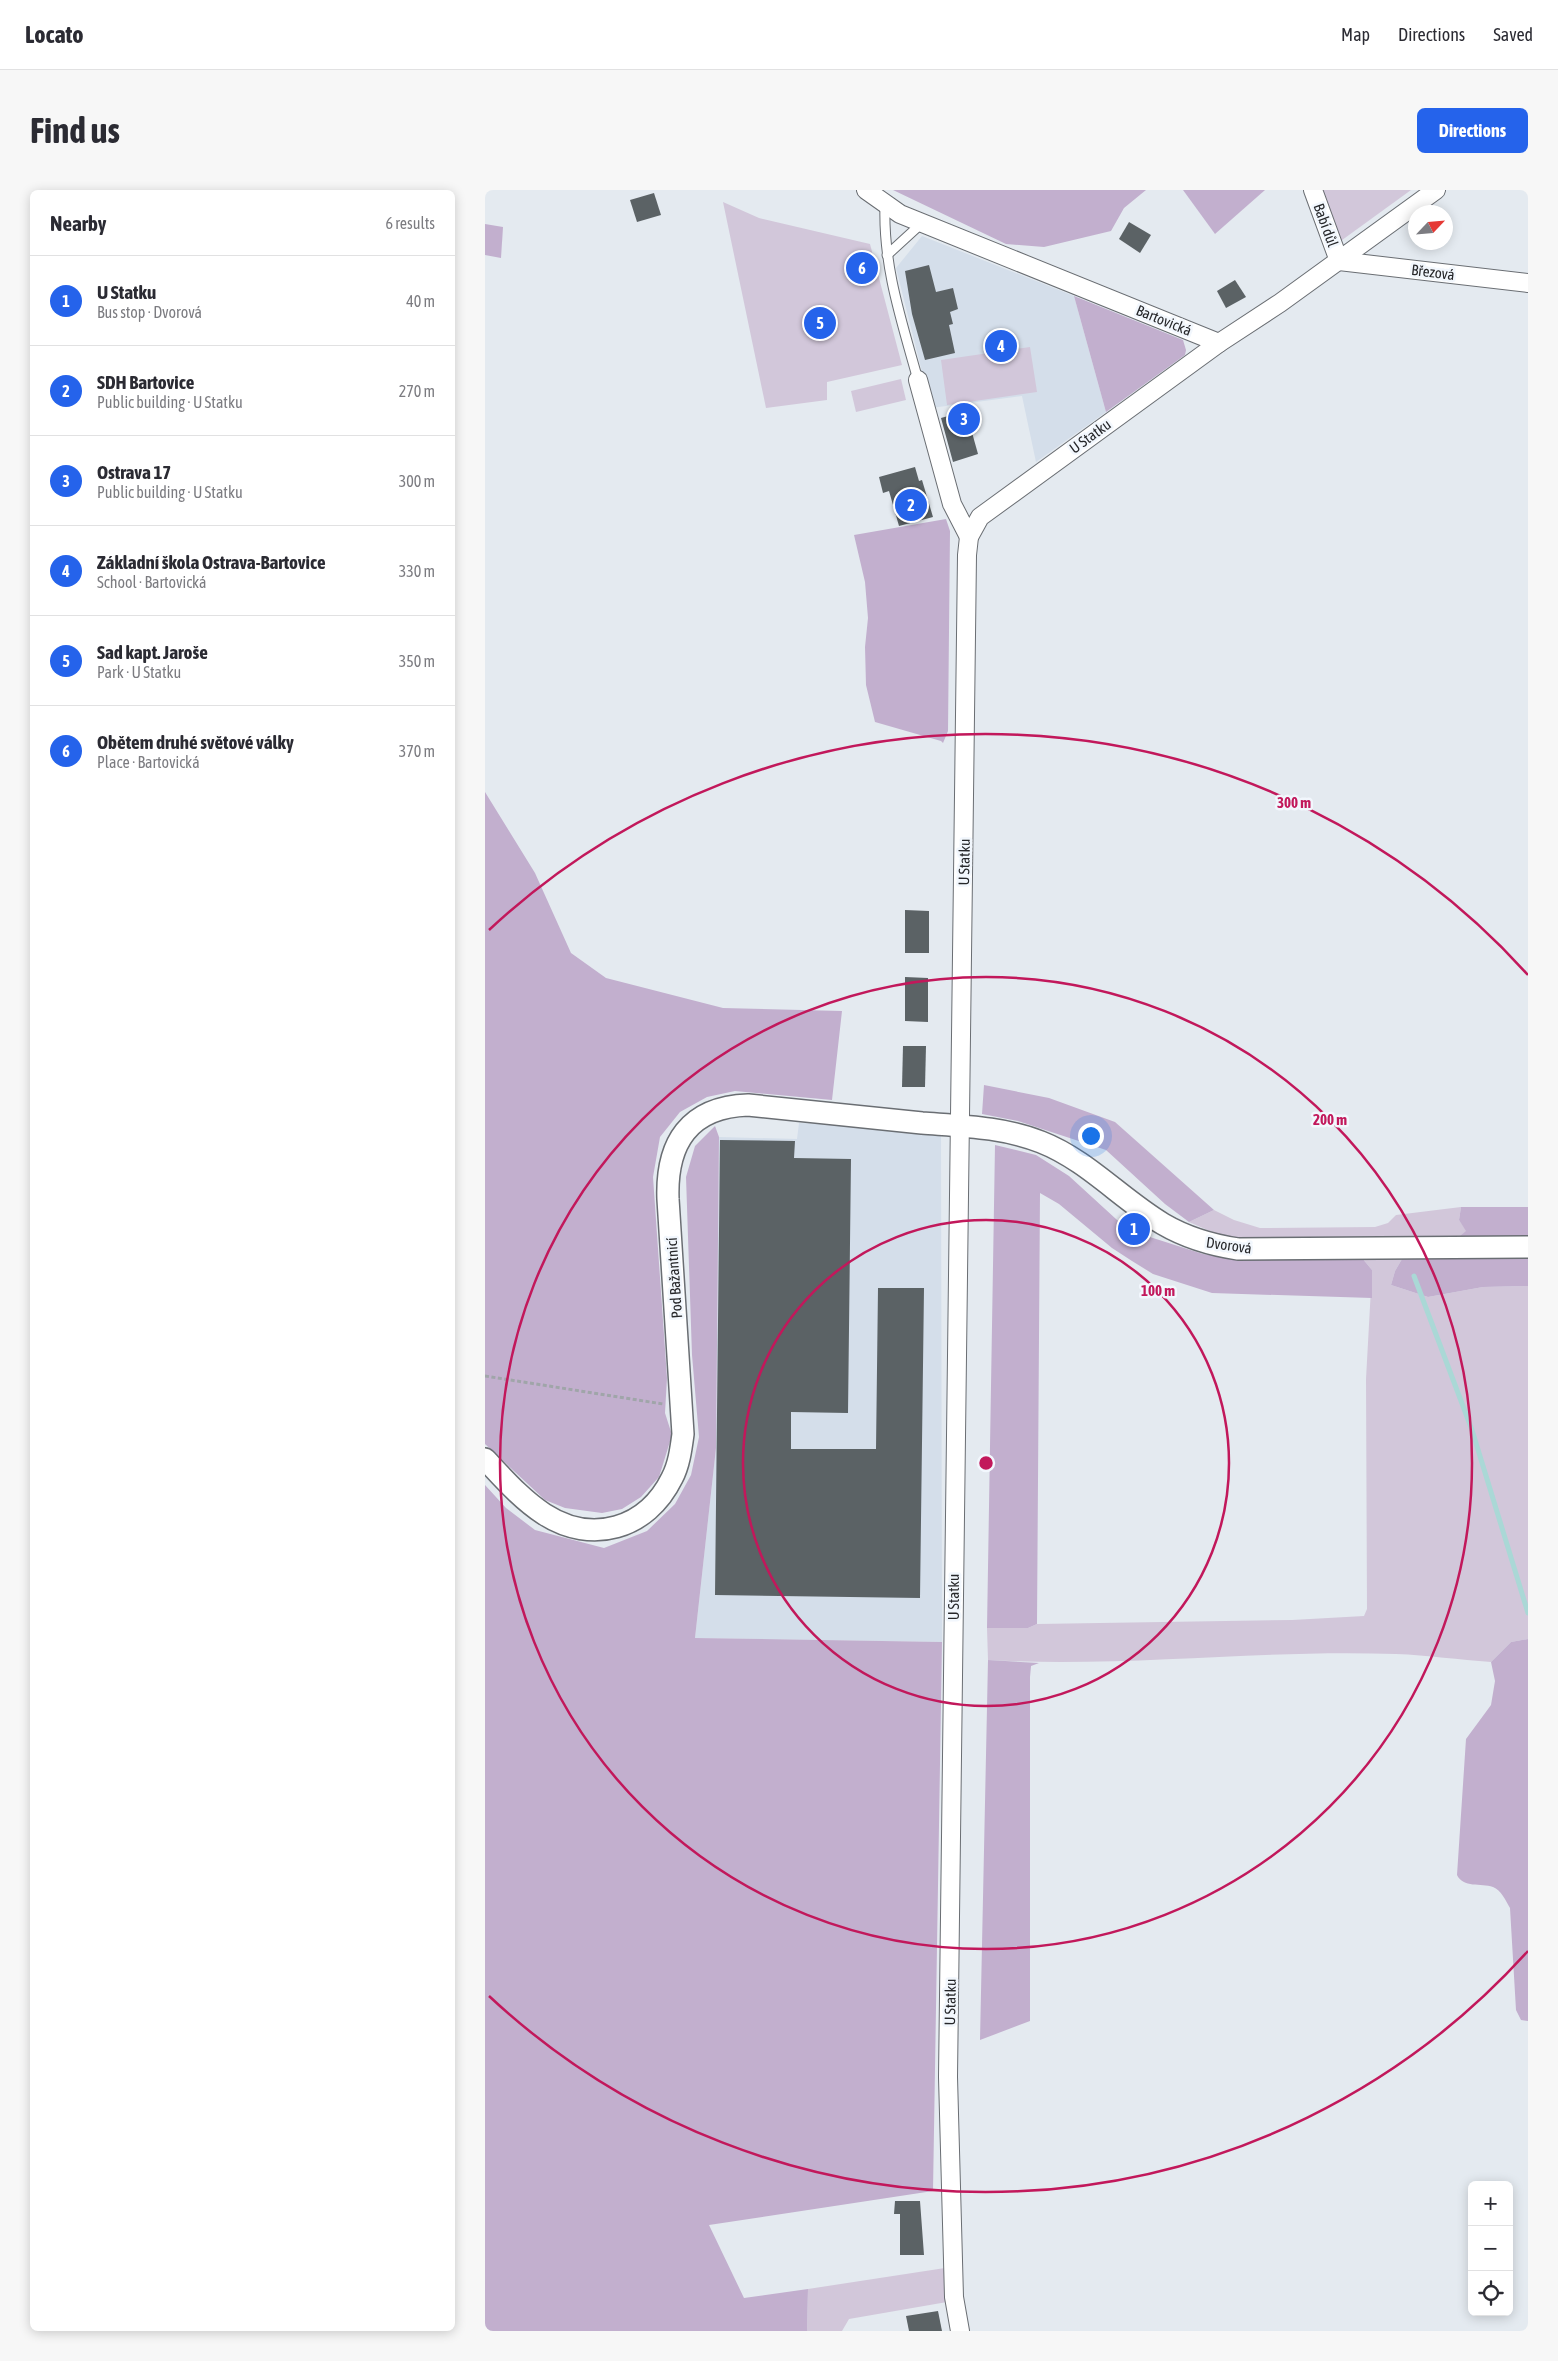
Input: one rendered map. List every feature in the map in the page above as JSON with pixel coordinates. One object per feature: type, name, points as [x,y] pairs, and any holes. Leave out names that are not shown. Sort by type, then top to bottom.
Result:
[{"type":"street","name":"Bartovická","points":[[866,190],[885,206],[922,223],[1219,343]]},
{"type":"street","name":"Babí důl","points":[[1313,190],[1339,261]]},
{"type":"street","points":[[1219,343],[1339,261],[1436,190]]},
{"type":"street","name":"Březová","points":[[1339,261],[1528,283]]},
{"type":"street","name":"U Statku","points":[[960,2331],[954,2297],[948,2077],[967,555],[969,537],[980,517],[992,507],[1219,343]]},
{"type":"street","points":[[918,380],[952,504],[969,537]]},
{"type":"street","name":"Pod Bažantnicí","points":[[485,1460],[525,1500],[544,1514],[576,1527],[602,1529],[629,1524],[641,1516],[663,1494],[673,1477],[679,1460],[683,1434],[668,1199],[669,1171],[674,1149],[680,1138],[698,1119],[720,1108],[748,1105],[960,1126]]},
{"type":"street","name":"Dvorová","points":[[960,1126],[1009,1133],[1040,1141],[1084,1166],[1162,1224],[1193,1238],[1223,1247],[1238,1249],[1528,1247]]},
{"type":"lane","points":[[885,206],[884,238],[890,278],[918,380]]},
{"type":"lane","points":[[887,255],[922,223]]},
{"type":"path","points":[[485,1376],[671,1405]]},
{"type":"shaded area","points":[[893,190],[1146,190],[1124,208],[1111,231],[1044,247],[1006,244]]},
{"type":"shaded area","points":[[1183,190],[1265,190],[1215,234]]},
{"type":"shaded area","points":[[1319,190],[1411,190],[1338,243]]},
{"type":"shaded area","points":[[723,202],[759,218],[870,244],[902,365],[827,382],[827,400],[766,408]]},
{"type":"shaded area","points":[[485,224],[503,227],[501,258],[485,255]]},
{"type":"shaded area","points":[[922,236],[1074,296],[1106,412],[1036,462],[1022,396],[931,408],[896,268]]},
{"type":"shaded area","points":[[1074,296],[1183,340],[1186,350],[1185,355],[1106,412]]},
{"type":"shaded area","points":[[1030,347],[1037,392],[947,405],[941,360]]},
{"type":"shaded area","points":[[901,379],[906,400],[856,412],[851,391]]},
{"type":"shaded area","points":[[946,519],[950,531],[948,731],[943,743],[875,722],[866,685],[865,647],[868,618],[865,582],[854,535]]},
{"type":"shaded area","points":[[485,792],[535,873],[571,953],[606,978],[723,1008],[842,1011],[832,1100],[735,1091],[707,1097],[680,1112],[660,1137],[653,1177],[667,1378],[665,1413],[672,1435],[659,1477],[641,1497],[622,1509],[602,1513],[565,1508],[545,1500],[485,1444]]},
{"type":"shaded area","points":[[984,1085],[1049,1098],[1115,1122],[1214,1210],[1189,1222],[1165,1204],[1106,1150],[1018,1121],[982,1114]]},
{"type":"shaded area","points":[[799,1123],[941,1127],[942,1642],[695,1638],[716,1448],[719,1137],[797,1139]]},
{"type":"shaded area","points":[[715,1126],[719,1137],[716,1448],[695,1638],[942,1642],[933,2191],[709,2225],[744,2298],[808,2289],[807,2331],[485,2331],[485,1485],[506,1508],[535,1530],[604,1548],[647,1531],[675,1504],[691,1475],[699,1437],[692,1355],[686,1177],[695,1146]]},
{"type":"shaded area","points":[[995,1145],[1036,1155],[1069,1176],[1128,1230],[1203,1254],[1241,1260],[1362,1258],[1372,1270],[1372,1298],[1212,1293],[1153,1274],[1112,1248],[1059,1204],[1040,1193],[1037,1624],[1028,1628],[987,1628]]},
{"type":"shaded area","points":[[1461,1207],[1459,1220],[1467,1231],[1454,1241],[1310,1242],[1226,1238],[1189,1222],[1214,1210],[1234,1220],[1260,1228],[1375,1227],[1388,1223],[1396,1215]]},
{"type":"shaded area","points":[[1461,1207],[1528,1207],[1528,1239],[1454,1241],[1466,1231],[1459,1220]]},
{"type":"shaded area","points":[[1362,1258],[1402,1259],[1395,1271],[1391,1285],[1428,1297],[1483,1287],[1528,1286],[1528,1639],[1511,1642],[1491,1662],[1408,1655],[1345,1653],[1090,1662],[988,1660],[987,1628],[1028,1628],[1037,1624],[1292,1620],[1364,1616],[1367,1609],[1366,1379],[1372,1270]]},
{"type":"shaded area","points":[[1528,1258],[1528,1286],[1483,1287],[1428,1297],[1391,1285],[1395,1271],[1402,1259]]},
{"type":"shaded area","points":[[1528,1639],[1528,2021],[1521,2020],[1516,2010],[1510,1908],[1496,1888],[1463,1882],[1457,1875],[1466,1739],[1491,1705],[1495,1681],[1491,1662],[1511,1642]]},
{"type":"shaded area","points":[[988,1660],[1039,1663],[1031,1666],[1030,1677],[1030,2021],[980,2040]]},
{"type":"shaded area","points":[[945,2268],[947,2302],[849,2319],[842,2331],[807,2331],[808,2289]]},
{"type":"building","points":[[654,193],[661,215],[637,222],[630,200]]},
{"type":"building","points":[[1129,222],[1151,235],[1140,253],[1119,239]]},
{"type":"building","points":[[929,265],[936,292],[953,288],[958,309],[950,312],[953,324],[949,325],[955,353],[925,360],[912,314],[905,271]]},
{"type":"building","points":[[1235,280],[1246,297],[1226,308],[1217,291]]},
{"type":"building","points":[[966,411],[978,454],[953,462],[941,418]]},
{"type":"building","points":[[915,467],[919,481],[922,480],[933,517],[899,526],[889,491],[883,493],[879,477]]},
{"type":"building","points":[[905,910],[929,911],[929,953],[905,953]]},
{"type":"building","points":[[905,977],[928,978],[928,1022],[905,1021]]},
{"type":"building","points":[[903,1046],[926,1046],[925,1087],[902,1087]]},
{"type":"building","points":[[720,1140],[795,1141],[794,1158],[851,1159],[848,1413],[791,1412],[791,1449],[876,1449],[878,1288],[924,1288],[920,1598],[715,1595]]},
{"type":"building","points":[[895,2201],[920,2201],[924,2255],[900,2255],[900,2214],[894,2214]]},
{"type":"building","points":[[938,2311],[942,2331],[909,2331],[906,2316]]},
{"type":"waterway","points":[[1414,1276],[1472,1430],[1528,1613]]},
{"type":"place","name":"Obětem druhé světové války","points":[[862,268]]},
{"type":"place","name":"Sad kapt. Jaroše","points":[[820,323]]},
{"type":"place","name":"Základní škola Ostrava-Bartovice","points":[[1001,346]]},
{"type":"place","name":"Ostrava 17","points":[[964,419]]},
{"type":"place","name":"SDH Bartovice","points":[[911,505]]},
{"type":"place","name":"U Statku","points":[[1134,1229]]}]
